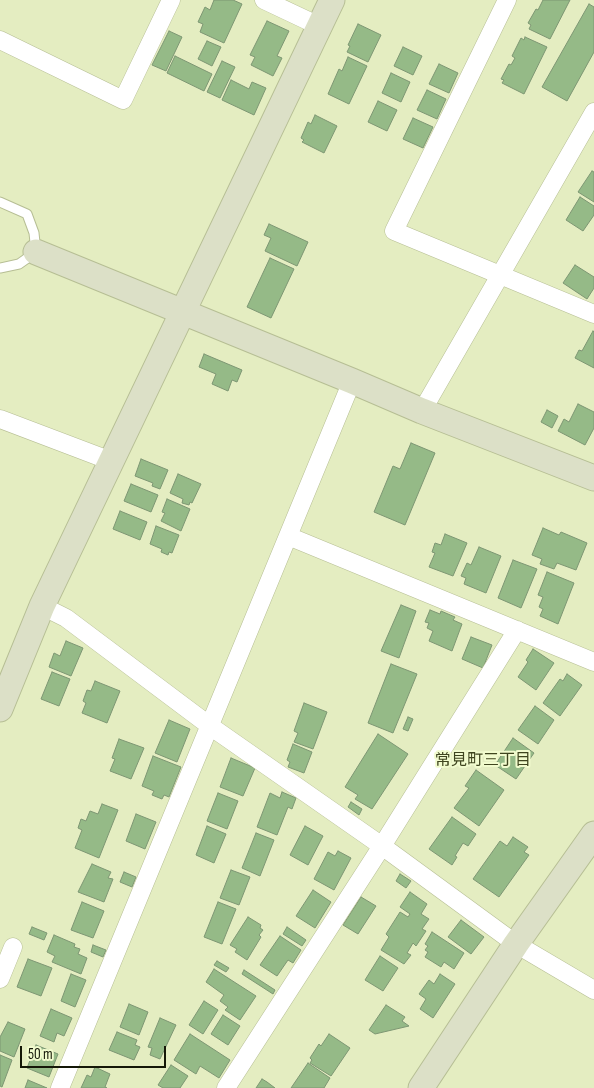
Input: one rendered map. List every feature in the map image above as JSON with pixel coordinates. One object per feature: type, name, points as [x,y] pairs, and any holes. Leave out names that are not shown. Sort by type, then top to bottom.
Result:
[{"type":"street","points":[[0,40],[123,100],[171,0]]},
{"type":"street","points":[[264,0],[319,26]]},
{"type":"street","points":[[0,710],[42,606],[332,0]]},
{"type":"street","points":[[507,0],[394,231],[594,314]]},
{"type":"street","points":[[422,411],[594,112]]},
{"type":"street","points":[[36,252],[422,411],[594,478]]},
{"type":"street","points":[[60,1088],[352,381]]},
{"type":"street","points":[[0,419],[111,461]]},
{"type":"street","points":[[288,536],[594,662]]},
{"type":"street","points":[[42,606],[66,618],[210,726],[382,846],[516,944],[594,990]]},
{"type":"street","points":[[226,1088],[518,630]]},
{"type":"street","points":[[421,1088],[516,944],[594,834]]},
{"type":"street","points":[[0,978],[13,947]]},
{"type":"lane","points":[[0,202],[28,214],[34,233],[36,252],[19,264],[0,268]]},
{"type":"building","points":[[214,0],[233,0],[242,4],[224,43],[200,32],[203,24],[198,22],[205,7],[210,10]]},
{"type":"building","points":[[543,0],[570,0],[550,39],[529,29],[531,25],[528,23]]},
{"type":"building","points":[[589,4],[594,7],[594,52],[567,101],[542,87]]},
{"type":"building","points":[[267,21],[289,31],[277,56],[282,58],[273,76],[251,65],[255,57],[250,55]]},
{"type":"building","points":[[358,24],[381,35],[368,62],[347,52],[350,46],[348,45]]},
{"type":"building","points":[[169,31],[182,37],[166,71],[152,65]]},
{"type":"building","points":[[525,37],[547,47],[524,94],[502,83],[504,80],[501,79],[509,64],[511,65],[515,58],[512,56],[521,38],[524,40]]},
{"type":"building","points":[[207,41],[221,47],[212,66],[198,59]]},
{"type":"building","points":[[403,47],[422,56],[413,75],[394,66]]},
{"type":"building","points":[[175,56],[212,74],[204,91],[167,73]]},
{"type":"building","points":[[348,57],[367,66],[349,104],[328,94],[339,69],[342,71]]},
{"type":"building","points":[[222,61],[235,67],[220,98],[207,92]]},
{"type":"building","points":[[439,64],[458,73],[449,93],[429,84]]},
{"type":"building","points":[[391,73],[410,82],[401,102],[382,93]]},
{"type":"building","points":[[231,80],[249,89],[252,82],[266,88],[254,115],[222,100]]},
{"type":"building","points":[[427,90],[446,99],[437,119],[417,110]]},
{"type":"building","points":[[378,101],[397,110],[387,131],[368,122]]},
{"type":"building","points":[[315,115],[337,126],[324,153],[302,142],[304,140],[301,138],[308,122],[311,124]]},
{"type":"building","points":[[413,118],[433,127],[423,148],[403,139]]},
{"type":"building","points":[[592,171],[594,172],[594,202],[578,192]]},
{"type":"building","points":[[580,197],[594,206],[594,215],[583,231],[566,220]]},
{"type":"building","points":[[269,224],[308,242],[297,266],[265,251],[271,238],[264,235]]},
{"type":"building","points":[[270,258],[294,269],[271,318],[247,307]]},
{"type":"building","points":[[575,265],[594,277],[594,288],[587,299],[563,283]]},
{"type":"building","points":[[593,331],[594,368],[575,358],[579,350],[582,351]]},
{"type":"building","points":[[204,354],[242,370],[237,382],[232,380],[228,391],[212,384],[216,374],[199,367]]},
{"type":"building","points":[[578,404],[594,412],[594,428],[585,445],[558,431],[564,419],[569,422]]},
{"type":"building","points":[[547,410],[558,416],[552,428],[541,422]]},
{"type":"building","points":[[411,443],[435,453],[405,525],[374,512],[393,466],[400,469]]},
{"type":"building","points":[[141,459],[168,470],[160,489],[152,486],[153,483],[135,476]]},
{"type":"building","points":[[178,474],[201,484],[192,503],[190,502],[189,505],[182,503],[183,499],[170,493]]},
{"type":"building","points":[[131,484],[158,495],[151,512],[124,501]]},
{"type":"building","points":[[167,499],[190,509],[181,531],[161,521],[165,513],[162,512]]},
{"type":"building","points":[[120,511],[147,522],[140,540],[113,529]]},
{"type":"building","points":[[156,526],[179,535],[172,553],[169,552],[168,555],[161,552],[162,549],[150,544]]},
{"type":"building","points":[[543,528],[559,535],[561,532],[587,543],[576,570],[557,563],[554,569],[540,564],[542,559],[532,555]]},
{"type":"building","points":[[445,534],[467,543],[453,576],[429,567],[435,553],[432,552],[435,543],[441,545]]},
{"type":"building","points":[[479,547],[501,556],[486,593],[464,584],[466,578],[461,576],[467,563],[471,565]]},
{"type":"building","points":[[513,560],[537,569],[521,608],[498,598]]},
{"type":"building","points":[[547,572],[574,583],[558,624],[540,616],[543,609],[539,607],[543,597],[538,595]]},
{"type":"building","points":[[401,605],[416,611],[399,658],[381,651]]},
{"type":"building","points":[[430,610],[440,614],[441,611],[455,617],[453,620],[462,624],[452,651],[429,641],[433,631],[427,628],[429,623],[425,622]]},
{"type":"building","points":[[471,637],[492,645],[483,668],[462,659]]},
{"type":"building","points":[[66,641],[83,648],[71,676],[49,667],[54,653],[60,656]]},
{"type":"building","points":[[533,649],[554,663],[536,690],[518,677],[528,662],[526,660]]},
{"type":"building","points":[[391,664],[417,674],[393,733],[368,723]]},
{"type":"building","points":[[52,672],[70,679],[59,706],[41,699]]},
{"type":"building","points":[[567,674],[582,685],[560,716],[543,703],[560,679],[563,681]]},
{"type":"building","points":[[95,681],[120,691],[107,723],[82,713],[86,703],[83,701],[87,690],[91,691]]},
{"type":"building","points":[[304,703],[327,712],[313,749],[294,742],[298,733],[294,731]]},
{"type":"building","points":[[535,706],[554,720],[538,744],[518,730]]},
{"type":"building","points":[[408,717],[413,719],[408,731],[403,729]]},
{"type":"building","points":[[169,720],[190,729],[177,762],[155,753]]},
{"type":"building","points":[[378,734],[408,754],[372,809],[355,799],[358,795],[345,787]]},
{"type":"building","points":[[513,738],[534,753],[516,779],[495,765]]},
{"type":"building","points":[[119,739],[144,748],[131,779],[110,771],[115,759],[112,758]]},
{"type":"building","points":[[293,744],[312,752],[304,773],[288,767],[290,762],[287,760]]},
{"type":"building","points":[[153,756],[181,767],[169,797],[164,795],[162,799],[152,795],[154,791],[142,786]]},
{"type":"building","points":[[231,758],[255,768],[243,796],[220,787]]},
{"type":"building","points":[[476,770],[504,790],[479,826],[454,808],[469,788],[465,786]]},
{"type":"building","points":[[282,792],[296,798],[292,809],[288,807],[277,835],[257,827],[270,793],[280,798]]},
{"type":"building","points":[[218,793],[238,801],[227,829],[207,821]]},
{"type":"building","points":[[351,802],[362,809],[359,815],[348,807]]},
{"type":"building","points":[[102,804],[118,810],[99,858],[75,848],[82,830],[78,828],[81,819],[86,821],[90,811],[98,814]]},
{"type":"building","points":[[136,814],[156,822],[145,849],[126,841]]},
{"type":"building","points":[[452,817],[476,834],[468,846],[463,843],[452,865],[429,849]]},
{"type":"building","points":[[207,826],[226,834],[214,863],[196,855]]},
{"type":"building","points":[[305,826],[323,836],[308,865],[290,855]]},
{"type":"building","points":[[256,833],[274,840],[260,876],[242,868]]},
{"type":"building","points":[[513,837],[528,847],[524,852],[529,855],[499,897],[473,879],[500,841],[507,846]]},
{"type":"building","points":[[338,851],[351,858],[334,890],[314,879],[328,852],[335,856]]},
{"type":"building","points":[[92,864],[111,872],[108,878],[113,879],[104,902],[78,892]]},
{"type":"building","points":[[231,870],[250,877],[239,905],[220,898]]},
{"type":"building","points":[[124,872],[136,877],[132,887],[120,882]]},
{"type":"building","points":[[400,874],[411,881],[406,888],[396,881]]},
{"type":"building","points":[[313,890],[331,902],[315,928],[296,916]]},
{"type":"building","points":[[410,892],[427,904],[421,914],[429,919],[422,929],[426,931],[416,946],[413,943],[407,953],[411,955],[404,964],[381,950],[389,937],[386,934],[400,912],[408,917],[410,914],[400,907]]},
{"type":"building","points":[[361,897],[376,906],[358,934],[343,925]]},
{"type":"building","points":[[82,902],[104,911],[93,938],[71,930]]},
{"type":"building","points":[[218,902],[236,909],[222,944],[204,937]]},
{"type":"building","points":[[248,917],[261,925],[260,928],[263,930],[259,935],[261,937],[247,960],[235,952],[237,949],[230,945]]},
{"type":"building","points":[[461,920],[484,937],[471,954],[448,937]]},
{"type":"building","points":[[32,927],[47,933],[44,940],[29,934]]},
{"type":"building","points":[[287,927],[306,940],[302,946],[283,934]]},
{"type":"building","points":[[432,932],[464,953],[454,969],[444,962],[441,967],[425,957],[428,952],[425,950],[428,946],[425,944]]},
{"type":"building","points":[[54,935],[75,944],[74,947],[80,949],[78,954],[87,958],[81,974],[52,962],[55,956],[47,952]]},
{"type":"building","points":[[280,936],[301,950],[293,963],[288,960],[277,976],[260,965]]},
{"type":"building","points":[[93,945],[106,950],[103,957],[91,952]]},
{"type":"building","points":[[380,956],[398,968],[383,991],[365,980]]},
{"type":"building","points":[[28,959],[52,968],[41,996],[17,987]]},
{"type":"building","points":[[217,961],[229,968],[226,972],[214,965]]},
{"type":"building","points":[[214,969],[256,996],[240,1020],[225,1010],[228,1007],[220,1001],[224,995],[206,982]]},
{"type":"building","points":[[244,970],[275,990],[273,994],[242,974]]},
{"type":"building","points":[[71,974],[86,980],[75,1007],[61,1001]]},
{"type":"building","points":[[440,974],[455,984],[433,1018],[420,1009],[426,999],[419,994],[429,980],[434,984]]},
{"type":"building","points":[[204,1001],[218,1010],[203,1034],[189,1025]]},
{"type":"building","points":[[129,1004],[148,1012],[139,1035],[120,1027]]},
{"type":"building","points":[[386,1005],[405,1017],[402,1021],[409,1026],[375,1034],[369,1030]]},
{"type":"building","points":[[51,1009],[72,1018],[64,1036],[57,1033],[54,1042],[40,1036]]},
{"type":"building","points":[[223,1015],[240,1026],[228,1045],[211,1034]]},
{"type":"building","points":[[160,1018],[176,1025],[160,1059],[150,1055],[152,1048],[148,1047]]},
{"type":"building","points":[[8,1022],[25,1029],[14,1057],[0,1051],[0,1037]]},
{"type":"building","points":[[117,1032],[137,1040],[135,1045],[140,1047],[134,1060],[109,1050]]},
{"type":"building","points":[[190,1034],[230,1060],[219,1078],[200,1066],[196,1074],[174,1060]]},
{"type":"building","points":[[329,1034],[350,1048],[331,1076],[310,1063],[312,1060],[310,1058],[319,1044],[321,1046]]},
{"type":"building","points":[[36,1045],[58,1054],[49,1077],[27,1068]]},
{"type":"building","points":[[0,1055],[12,1060],[2,1087],[0,1086]]},
{"type":"building","points":[[308,1063],[330,1078],[324,1088],[291,1088]]},
{"type":"building","points":[[171,1065],[188,1076],[180,1088],[163,1088],[158,1085]]},
{"type":"building","points":[[95,1067],[110,1074],[105,1087],[107,1088],[81,1088],[87,1075],[91,1077]]},
{"type":"building","points":[[262,1079],[267,1082],[275,1088],[256,1088]]},
{"type":"building","points":[[28,1080],[47,1088],[25,1088]]},
{"type":"district","name":"常見町三丁目","points":[[483,761]]}]
